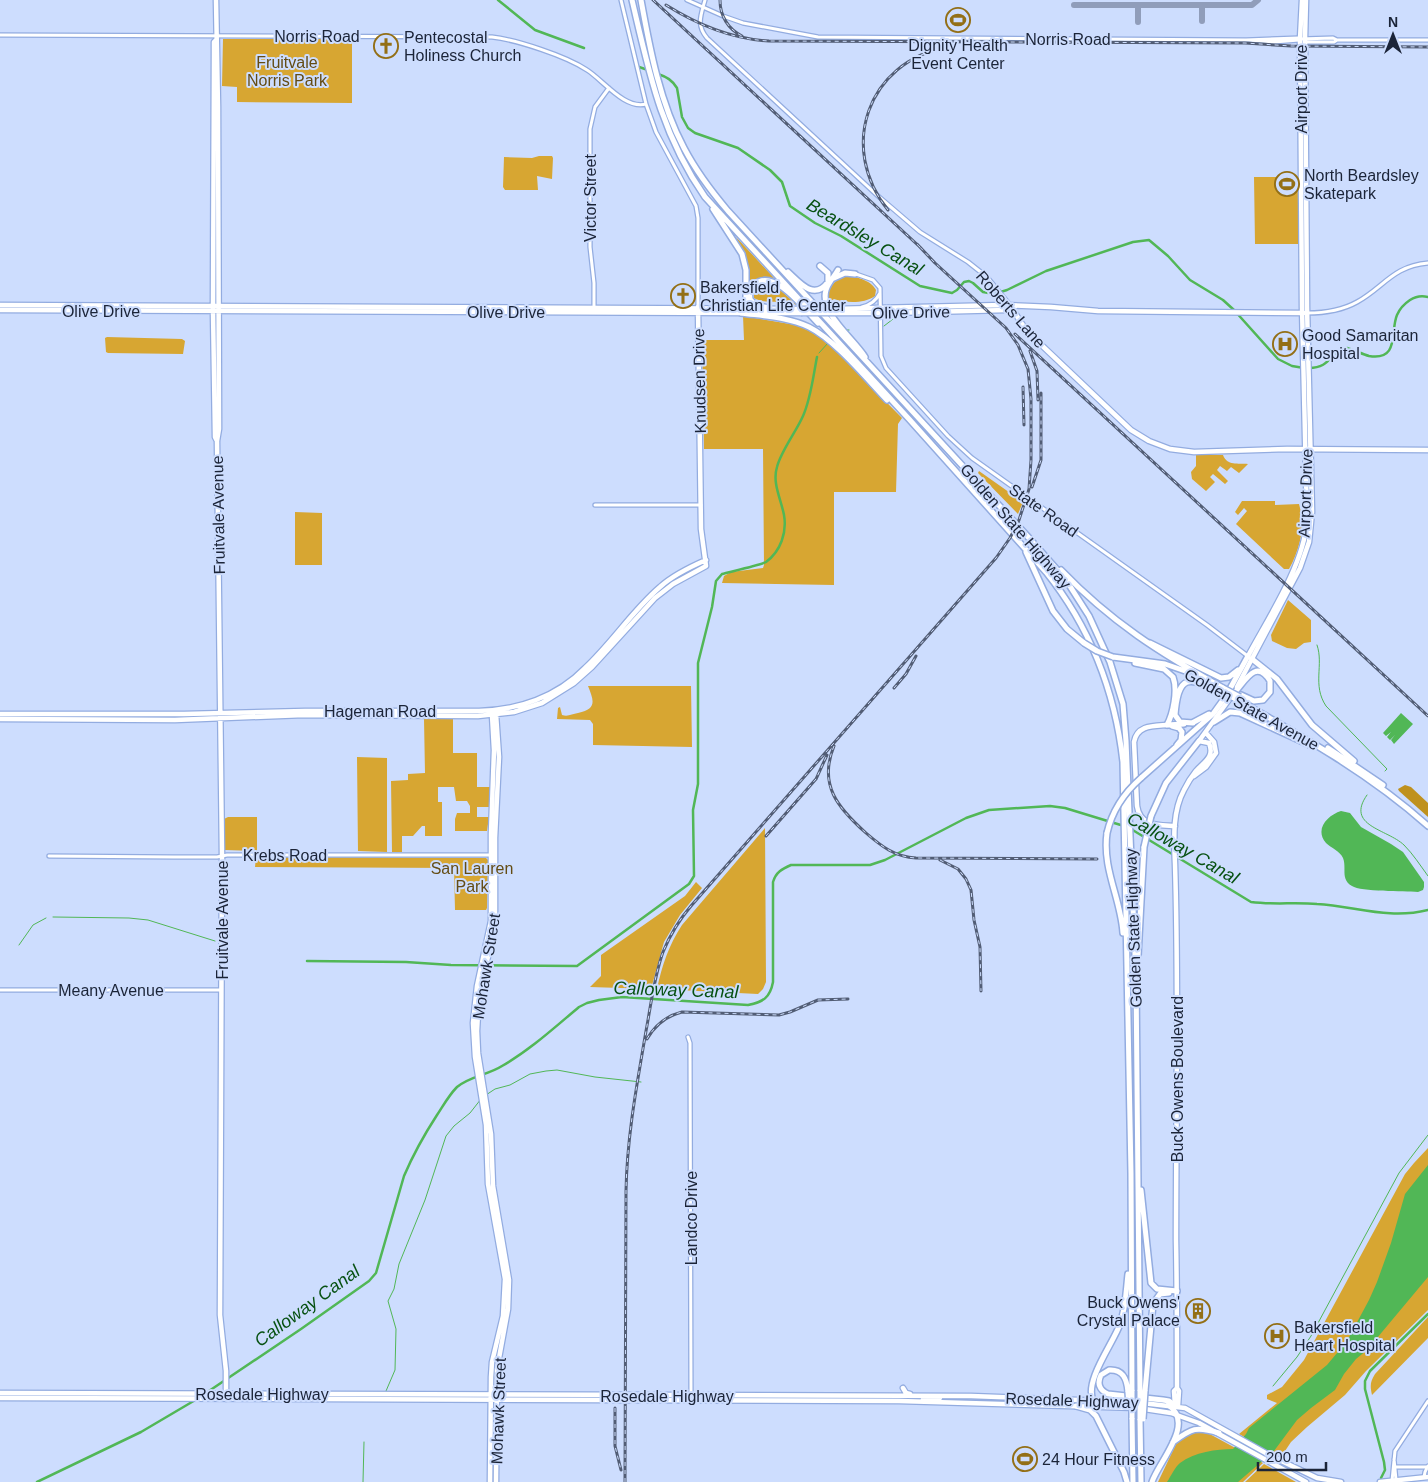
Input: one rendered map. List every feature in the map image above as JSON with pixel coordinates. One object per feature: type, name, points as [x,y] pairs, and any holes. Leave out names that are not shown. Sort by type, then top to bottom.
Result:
[{"type":"highway","name":"Golden State Highway","points":[[632,0],[650,78],[667,129],[683,161],[705,196],[910,419],[1046,572],[1062,593],[1084,629],[1097,658],[1115,712],[1126,786],[1125,871],[1131,1159],[1130,1392],[1133,1482]]},
{"type":"highway","name":"Golden State Highway","points":[[641,0],[659,80],[672,120],[684,148],[714,195],[1066,580],[1094,625],[1110,662],[1123,704],[1132,869],[1136,978],[1142,1391],[1142,1419],[1140,1425],[1141,1482]]},
{"type":"highway","points":[[705,196],[742,254],[746,275],[746,308],[770,311]]},
{"type":"highway","points":[[743,227],[804,287],[816,291],[822,289],[841,274],[855,274]]},
{"type":"highway","points":[[820,266],[828,274],[830,281]]},
{"type":"highway","points":[[837,270],[825,293],[827,308],[862,351],[869,364]]},
{"type":"highway","points":[[770,311],[756,304],[750,296],[752,287],[762,280],[773,281],[781,286],[830,336],[839,342]]},
{"type":"highway","points":[[741,313],[791,321],[817,332],[832,343],[900,412],[910,419]]},
{"type":"highway","name":"Golden State Avenue","points":[[1029,538],[1096,603],[1139,638],[1222,690]]},
{"type":"highway","points":[[1022,545],[1053,611],[1067,629],[1084,643],[1106,654],[1161,668],[1172,675],[1175,687],[1167,726]]},
{"type":"highway","points":[[1139,638],[1221,678],[1229,677],[1240,668]]},
{"type":"highway","name":"Golden State Avenue","points":[[1113,657],[1160,663],[1179,668],[1237,697],[1319,742],[1375,779],[1428,821]]},
{"type":"highway","points":[[1250,657],[1277,679],[1301,712],[1318,731],[1375,779]]},
{"type":"highway","name":"Airport Drive","points":[[1127,978],[1121,916],[1107,864],[1107,833],[1113,816],[1130,789],[1198,729],[1220,703],[1240,668],[1250,657]]},
{"type":"highway","points":[[1251,673],[1261,673],[1269,678],[1271,690],[1265,699],[1254,701],[1237,697],[1246,676],[1251,673]]},
{"type":"highway","points":[[1193,723],[1180,722],[1175,715],[1179,693],[1183,685],[1190,681],[1222,690]]},
{"type":"highway","name":"Golden State Avenue","points":[[1237,697],[1338,758],[1387,792],[1428,826]]},
{"type":"highway","points":[[1167,726],[1193,723],[1204,718],[1220,703]]},
{"type":"highway","points":[[1214,722],[1230,712],[1240,713],[1338,758]]},
{"type":"highway","points":[[1163,759],[1179,742],[1182,734],[1179,728],[1167,726]]},
{"type":"highway","name":"Airport Drive","points":[[1136,978],[1144,848],[1151,816],[1166,783],[1200,741]]},
{"type":"highway","points":[[1138,1173],[1151,1283],[1157,1289],[1177,1291]]},
{"type":"highway","points":[[1102,1406],[1093,1399],[1093,1381],[1122,1320],[1131,1248]]},
{"type":"highway","points":[[1142,1391],[1153,1304],[1160,1294],[1177,1291]]},
{"type":"highway","points":[[1130,1392],[1126,1378],[1119,1371],[1109,1370],[1101,1376],[1099,1381],[1100,1388],[1108,1394],[1169,1401],[1176,1409],[1179,1428],[1152,1482]]},
{"type":"highway","points":[[1168,1405],[1176,1409]]},
{"type":"highway","points":[[1076,1406],[1090,1410],[1096,1416],[1124,1472],[1127,1482]]},
{"type":"highway","points":[[1173,1443],[1185,1433],[1195,1430],[1203,1429],[1219,1433]]},
{"type":"main road","name":"Fruitvale Avenue","points":[[216,0],[216,38],[214,42],[216,94],[214,394],[215,437],[217,441],[222,856],[220,1315],[226,1375],[226,1396]]},
{"type":"main road","name":"Airport Drive","points":[[1200,741],[1214,722],[1237,697],[1250,657],[1298,571],[1306,550],[1312,520],[1305,313],[1302,0]]},
{"type":"main road","name":"Airport Drive","points":[[1302,39],[1306,0]]},
{"type":"main road","name":"Olive Drive","points":[[0,305],[488,307],[594,310],[628,313],[746,308]]},
{"type":"main road","points":[[13,310],[15,308],[32,308],[35,305]]},
{"type":"main road","points":[[79,311],[99,306]]},
{"type":"main road","points":[[138,311],[140,308],[155,306]]},
{"type":"main road","name":"Olive Drive","points":[[0,310],[468,312],[646,308],[741,313],[770,311],[881,311],[940,307],[1003,306],[1051,307],[1102,312],[1305,313]]},
{"type":"main road","points":[[468,312],[488,307]]},
{"type":"main road","points":[[904,313],[908,311],[935,310],[940,307]]},
{"type":"main road","name":"Olive Drive","points":[[835,311],[852,308],[904,313],[1007,310],[1011,307]]},
{"type":"main road","name":"Roberts Lane","points":[[1011,307],[1033,337],[1126,425],[1150,441],[1170,449],[1188,452],[1428,450]]},
{"type":"main road","points":[[628,313],[631,310],[646,308]]},
{"type":"main road","name":"Knudsen Drive","points":[[698,310],[701,529],[706,566]]},
{"type":"main road","name":"Fruitvale Avenue","points":[[215,311],[219,438],[217,441]]},
{"type":"main road","points":[[214,394],[218,406]]},
{"type":"main road","name":"Hageman Road","points":[[0,714],[157,720],[276,712],[461,711],[494,714],[534,701],[559,689],[573,679],[591,663],[653,593],[674,577],[706,560]]},
{"type":"main road","name":"Hageman Road","points":[[62,717],[86,714],[184,714],[253,717],[494,714],[534,706],[568,688],[586,673],[655,598],[673,584],[706,566]]},
{"type":"main road","points":[[366,715],[390,711]]},
{"type":"main road","points":[[436,715],[459,713],[461,711]]},
{"type":"main road","points":[[253,717],[261,713],[276,712]]},
{"type":"main road","points":[[157,720],[158,717],[176,717],[184,714]]},
{"type":"main road","points":[[475,1016],[477,986],[484,964],[491,913],[494,714]]},
{"type":"main road","name":"Mohawk Street","points":[[494,714],[498,757],[495,916],[492,942],[484,964],[475,1016],[473,1041],[491,1134],[493,1186],[509,1280],[508,1314],[497,1369],[495,1396],[496,1482]]},
{"type":"main road","points":[[0,719],[34,720],[40,717],[62,717]]},
{"type":"main road","points":[[1167,726],[1144,728],[1135,736],[1136,806],[1140,816],[1145,821],[1155,825],[1175,826]]},
{"type":"main road","name":"Buck Owens Boulevard","points":[[1194,776],[1206,767],[1216,753],[1214,742],[1206,733]]},
{"type":"main road","name":"Buck Owens Boulevard","points":[[1176,1409],[1174,1391],[1177,1388],[1177,926],[1174,848],[1175,826],[1180,798],[1195,773],[1211,754],[1209,743],[1200,741]]},
{"type":"main road","points":[[492,855],[494,859],[495,888]]},
{"type":"main road","points":[[491,913],[493,918],[492,942]]},
{"type":"main road","name":"Mohawk Street","points":[[475,1016],[475,1036],[480,1075]]},
{"type":"main road","points":[[903,1388],[906,1393],[944,1396]]},
{"type":"main road","name":"Rosedale Highway","points":[[0,1395],[29,1393],[190,1399],[226,1396],[692,1398],[1102,1406],[1166,1412],[1176,1409],[1191,1411],[1270,1463],[1306,1482]]},
{"type":"main road","name":"Rosedale Highway","points":[[0,1395],[50,1398],[118,1393],[491,1400],[495,1396]]},
{"type":"main road","points":[[827,1401],[834,1396]]},
{"type":"main road","points":[[903,1402],[907,1399],[934,1399],[944,1396]]},
{"type":"main road","name":"Rosedale Highway","points":[[692,1398],[944,1396],[1093,1399],[1168,1405]]},
{"type":"main road","name":"Mohawk Street","points":[[490,1482],[491,1400]]},
{"type":"main road","name":"Rosedale Highway","points":[[1176,1409],[1188,1419],[1232,1437],[1317,1480],[1341,1482]]},
{"type":"main road","points":[[1380,1482],[1426,1477]]},
{"type":"main road","points":[[1420,1482],[1426,1477]]},
{"type":"street","name":"Knudsen Drive","points":[[621,0],[636,70],[656,132],[696,206],[698,218],[698,310]]},
{"type":"street","name":"Norris Road","points":[[687,0],[743,23],[818,37],[1246,40],[1333,38],[1337,40],[1428,40]]},
{"type":"street","name":"Roberts Lane","points":[[705,0],[699,24],[707,38],[886,204],[925,236],[980,271],[999,290],[1011,307]]},
{"type":"street","name":"Norris Road","points":[[0,35],[216,38],[501,38],[516,41],[575,63],[630,102],[638,105],[646,104]]},
{"type":"street","name":"Victor Street","points":[[594,310],[594,283],[590,247],[590,129],[595,107],[609,88]]},
{"type":"street","points":[[1305,313],[1328,312],[1349,306],[1395,273],[1412,266],[1428,263]]},
{"type":"street","points":[[837,270],[873,280],[880,288],[880,293],[869,306],[852,308]]},
{"type":"street","name":"State Road","points":[[880,293],[881,356],[886,368],[956,444],[994,474],[1208,625],[1250,657]]},
{"type":"street","points":[[595,505],[701,505]]},
{"type":"street","name":"Krebs Road","points":[[49,856],[492,855]]},
{"type":"street","name":"Meany Avenue","points":[[0,990],[221,990]]},
{"type":"street","name":"Landco Drive","points":[[688,1037],[690,1043],[692,1398]]},
{"type":"street","points":[[1394,1480],[1394,1456],[1397,1447],[1428,1401]]},
{"type":"street","points":[[1394,1456],[1396,1467],[1394,1480]]},
{"type":"street","points":[[1396,1467],[1428,1467],[1426,1477]]},
{"type":"green space","name":"Fruitvale Norris Park","points":[[223,39],[352,39],[352,103],[237,102],[237,87],[222,86]]},
{"type":"green space","points":[[552,156],[552,179],[537,176],[538,190],[505,190],[503,187],[504,157],[532,158]]},
{"type":"green space","points":[[1254,177],[1298,177],[1299,244],[1255,244]]},
{"type":"green space","points":[[736,237],[774,280],[759,278],[748,289],[746,260]]},
{"type":"green space","points":[[845,276],[867,281],[876,290],[875,296],[860,302],[834,299],[828,303],[828,294],[831,286]]},
{"type":"green space","points":[[768,283],[777,287],[797,305],[754,298],[754,290]]},
{"type":"green space","points":[[743,316],[796,325],[814,333],[831,346],[902,418],[898,424],[896,492],[834,492],[834,585],[722,583],[724,576],[731,572],[763,568],[764,565],[763,449],[704,449],[702,340],[744,340]]},
{"type":"green space","points":[[105,338],[182,339],[185,341],[183,354],[108,353],[106,352]]},
{"type":"green space","points":[[1196,455],[1223,455],[1227,461],[1237,464],[1248,464],[1239,473],[1231,467],[1227,471],[1220,466],[1217,470],[1228,481],[1225,484],[1213,474],[1210,477],[1215,482],[1206,491],[1192,479],[1191,472],[1196,466]]},
{"type":"green space","points":[[979,471],[1023,502],[1018,514],[978,473]]},
{"type":"green space","points":[[1242,501],[1275,501],[1275,505],[1299,504],[1301,512],[1304,512],[1303,527],[1298,549],[1289,569],[1284,569],[1236,524],[1247,511],[1244,508],[1238,515],[1235,512]]},
{"type":"green space","points":[[295,512],[322,513],[322,565],[295,565]]},
{"type":"green space","points":[[1288,600],[1311,620],[1311,642],[1304,643],[1296,649],[1287,648],[1272,641],[1271,635]]},
{"type":"green space","points":[[588,686],[691,686],[692,747],[593,745],[593,724],[590,720],[557,719],[558,708],[560,707],[562,715],[566,716],[591,707],[592,696]]},
{"type":"green space","points":[[424,719],[453,719],[453,753],[477,753],[477,787],[490,787],[490,807],[477,807],[477,817],[489,817],[487,831],[455,831],[457,813],[470,813],[470,806],[467,801],[456,801],[454,787],[438,787],[438,802],[442,802],[442,836],[425,836],[425,826],[422,826],[413,836],[402,836],[402,852],[392,852],[391,781],[408,780],[408,774],[425,773]]},
{"type":"green space","points":[[357,757],[387,758],[387,852],[358,851]]},
{"type":"green space","points":[[228,817],[257,817],[257,851],[225,850],[224,819]]},
{"type":"green space","points":[[765,828],[766,982],[763,989],[758,994],[657,989],[666,956],[682,925]]},
{"type":"green space","name":"San Lauren Park","points":[[256,857],[486,858],[488,860],[487,908],[486,910],[455,910],[454,868],[255,867]]},
{"type":"green space","points":[[696,882],[702,888],[680,915],[664,942],[651,989],[590,987],[601,976],[601,955],[685,896]]},
{"type":"green space","points":[[1428,1148],[1428,1310],[1366,1371],[1345,1395],[1291,1442],[1283,1454],[1285,1459],[1239,1434],[1277,1403],[1267,1399],[1267,1395],[1282,1387],[1304,1360],[1405,1174]]},
{"type":"green space","points":[[1428,1317],[1428,1338],[1372,1395],[1371,1384],[1375,1374]]},
{"type":"green space","points":[[1206,1432],[1263,1463],[1243,1482],[1158,1482],[1177,1442],[1190,1433]]},
{"type":"green space","points":[[1264,1464],[1296,1482],[1245,1482]]},
{"type":"shaded area","points":[[1401,713],[1413,724],[1394,744],[1391,740],[1395,735],[1390,740],[1387,737],[1391,732],[1386,736],[1383,733]]},
{"type":"shaded area","points":[[1405,785],[1411,787],[1428,803],[1428,817],[1399,791],[1398,789]]},
{"type":"shaded area","points":[[1341,811],[1350,813],[1361,827],[1403,852],[1424,882],[1423,890],[1418,892],[1373,890],[1357,888],[1348,883],[1345,877],[1342,856],[1326,843],[1321,833],[1327,819]]},
{"type":"shaded area","points":[[1428,1165],[1428,1277],[1367,1350],[1356,1359],[1344,1374],[1335,1390],[1297,1420],[1274,1451],[1238,1482],[1167,1482],[1176,1467],[1192,1456],[1206,1452],[1233,1449],[1249,1428],[1327,1365],[1347,1341],[1377,1282],[1391,1243],[1405,1194]]},
{"type":"waterway","name":"Beardsley Canal","points":[[498,0],[535,30],[584,48]]},
{"type":"waterway","name":"Beardsley Canal","points":[[636,66],[648,70]]},
{"type":"waterway","points":[[658,74],[669,79],[677,88],[682,117],[688,128],[695,133],[738,148],[770,170],[782,182],[790,206],[920,286],[952,293],[964,282],[969,281],[983,292],[994,294],[1007,290],[1046,271],[1133,242],[1149,240],[1168,256],[1190,280],[1223,300],[1234,310],[1278,359],[1292,366],[1304,368]]},
{"type":"waterway","points":[[1309,368],[1322,365],[1337,352],[1347,348],[1369,356],[1385,354],[1390,349],[1395,322],[1401,308],[1414,298],[1428,297]]},
{"type":"waterway","points":[[884,326],[897,316]]},
{"type":"waterway","points":[[819,353],[828,343]]},
{"type":"waterway","points":[[307,961],[577,966],[689,884],[694,876],[693,810],[698,784],[698,663],[712,607],[716,581],[722,574],[766,562],[776,552],[782,541],[785,521],[776,485],[776,473],[779,461],[806,409],[817,357]]},
{"type":"waterway","points":[[1317,645],[1320,690],[1326,706],[1387,769],[1385,771]]},
{"type":"waterway","points":[[1367,795],[1362,805],[1361,814],[1365,820],[1371,826],[1404,845],[1428,876]]},
{"type":"waterway","name":"Calloway Canal","points":[[206,1393],[301,1329],[369,1281],[376,1273],[407,1168],[444,1104],[454,1090],[462,1083],[497,1069],[512,1060],[579,1007],[587,1003],[622,997],[748,1005],[768,996],[773,982],[773,882],[782,870],[791,865],[870,865],[885,860],[966,818],[989,810],[1050,806],[1065,808],[1124,826]]},
{"type":"waterway","name":"Calloway Canal","points":[[1131,829],[1251,902],[1331,905],[1399,914],[1428,910]]},
{"type":"waterway","points":[[53,917],[148,920],[215,941]]},
{"type":"waterway","points":[[19,945],[33,925],[46,918]]},
{"type":"waterway","points":[[486,1095],[495,1089],[510,1085],[530,1074],[557,1070],[595,1077],[641,1082]]},
{"type":"waterway","points":[[386,1391],[395,1370],[396,1329],[388,1301],[394,1289],[399,1264],[425,1200],[446,1136],[454,1126],[470,1113],[481,1099]]},
{"type":"waterway","points":[[1273,1386],[1297,1357],[1311,1336],[1399,1173],[1428,1135]]},
{"type":"waterway","points":[[1381,1478],[1385,1470],[1384,1462],[1365,1389],[1365,1381],[1370,1371],[1428,1314]]},
{"type":"waterway","name":"Calloway Canal","points":[[37,1482],[141,1432],[197,1399]]},
{"type":"waterway","points":[[363,1482],[364,1442]]},
{"type":"taxiway","points":[[1074,5],[1252,5],[1258,0]]},
{"type":"taxiway","points":[[1138,5],[1138,22]]},
{"type":"taxiway","points":[[1202,5],[1202,21]]},
{"type":"railway","points":[[653,0],[921,248]]},
{"type":"railway","points":[[720,0],[723,17],[729,26],[742,36]]},
{"type":"railway","points":[[666,5],[690,19],[715,30],[755,40],[769,41],[1245,43],[1291,46],[1428,47]]},
{"type":"railway","points":[[888,210],[873,186],[865,160],[864,135],[869,111],[880,89],[897,70],[919,56],[947,47]]},
{"type":"railway","points":[[625,1482],[627,1171],[630,1130],[639,1071],[655,981],[663,952],[675,928],[691,906],[996,558],[1010,538],[1019,520],[1029,489],[1031,399],[1028,369],[1018,345],[1006,328],[917,244]]},
{"type":"railway","points":[[1015,334],[1428,716]]},
{"type":"railway","points":[[1030,351],[1037,371],[1038,400]]},
{"type":"railway","points":[[1023,387],[1024,425]]},
{"type":"railway","points":[[1032,487],[1041,460],[1041,393]]},
{"type":"railway","points":[[894,688],[906,674],[916,656]]},
{"type":"railway","points":[[834,746],[828,773],[830,784],[839,805],[866,833],[889,850],[901,856],[916,858],[1097,859]]},
{"type":"railway","points":[[766,836],[816,779],[827,755]]},
{"type":"railway","points":[[940,860],[958,869],[966,879],[971,890],[974,920],[980,947],[981,991]]},
{"type":"railway","points":[[647,1039],[662,1022],[682,1012],[779,1015],[818,1000],[848,999]]},
{"type":"railway","points":[[615,1408],[615,1446],[621,1470]]},
{"type":"place","name":"Dignity Health Event Center","points":[[958,20]]},
{"type":"place","name":"Pentecostal Holiness Church","points":[[386,46]]},
{"type":"place","name":"North Beardsley Skatepark","points":[[1287,184]]},
{"type":"place","name":"Bakersfield Christian Life Center","points":[[683,296]]},
{"type":"place","name":"Good Samaritan Hospital","points":[[1285,344]]},
{"type":"place","name":"Buck Owens' Crystal Palace","points":[[1198,1311]]},
{"type":"place","name":"Bakersfield Heart Hospital","points":[[1277,1336]]},
{"type":"place","name":"24 Hour Fitness","points":[[1025,1459]]}]
